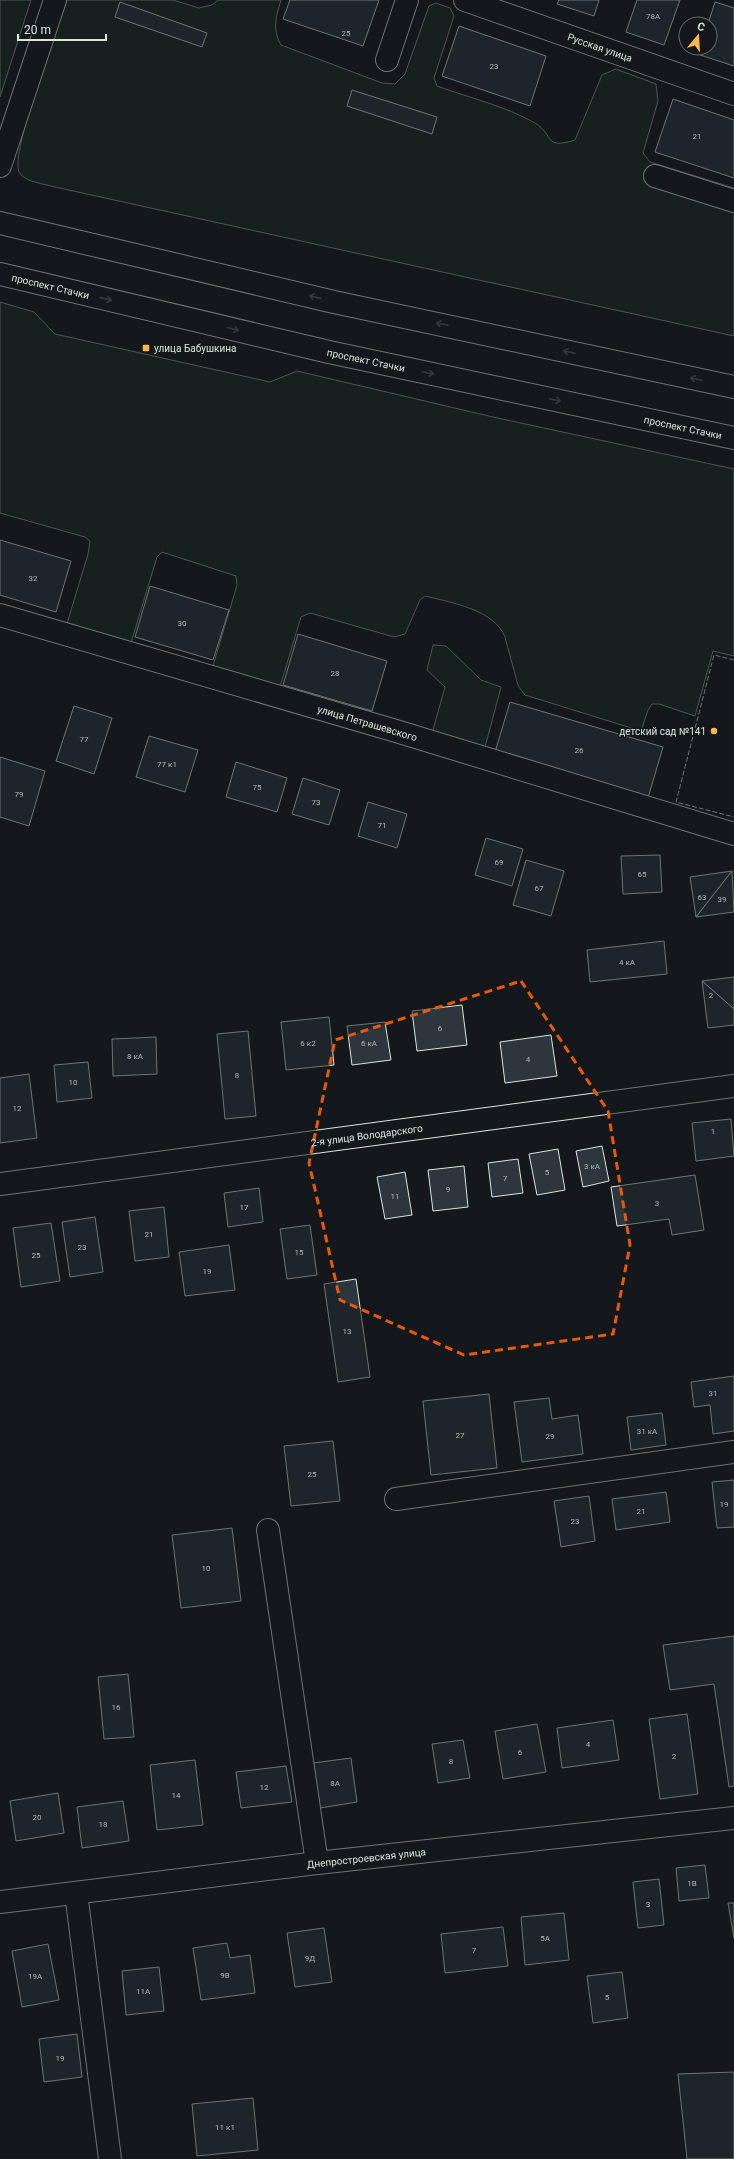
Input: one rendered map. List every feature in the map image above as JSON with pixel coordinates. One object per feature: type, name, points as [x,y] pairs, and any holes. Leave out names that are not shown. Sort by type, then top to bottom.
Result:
[{"type":"street","points":[[0,166],[55,0]]},
{"type":"street","points":[[387,60],[407,0]]},
{"type":"street","name":"Русская улица","points":[[466,0],[734,94]]},
{"type":"street","points":[[655,176],[734,201]]},
{"type":"street","points":[[0,223],[334,302],[734,387]]},
{"type":"street","name":"проспект Стачки","points":[[0,274],[329,352],[734,438]]},
{"type":"street","name":"улица Петрашевского","points":[[0,615],[403,733],[734,834]]},
{"type":"street","name":"2-я улица Володарского","points":[[0,1184],[734,1086]]},
{"type":"street","points":[[396,1499],[734,1452]]},
{"type":"street","points":[[268,1530],[317,1863]]},
{"type":"street","name":"Днепростроевская улица","points":[[0,1902],[317,1863],[734,1818]]},
{"type":"street","points":[[76,1893],[110,2159]]},
{"type":"highlighted area","points":[[521,981],[608,1111],[630,1245],[613,1334],[464,1355],[340,1300],[309,1163],[335,1040]]},
{"type":"green space","points":[[0,0],[31,0],[0,97]]},
{"type":"green space","points":[[67,0],[173,0],[199,8],[212,5],[218,0],[281,0],[276,17],[276,34],[281,45],[382,83],[395,84],[405,74],[429,6],[436,3],[450,8],[454,16],[434,78],[437,86],[500,107],[524,117],[541,128],[550,140],[558,143],[565,143],[575,140],[602,75],[616,69],[656,84],[658,101],[643,153],[650,162],[734,188],[734,336],[55,187],[25,178],[19,172],[18,160],[21,141],[45,61]]},
{"type":"green space","points":[[0,302],[34,312],[55,334],[270,382],[297,371],[493,417],[734,469],[734,656],[713,651],[695,716],[659,704],[652,704],[648,710],[641,731],[525,695],[518,684],[505,637],[500,628],[492,620],[459,604],[425,596],[420,600],[405,634],[394,637],[310,613],[301,617],[279,690],[212,669],[237,585],[236,576],[162,552],[157,557],[130,646],[66,627],[88,554],[90,541],[85,537],[0,513]]},
{"type":"green space","points":[[433,645],[446,646],[481,680],[501,687],[484,751],[431,737],[445,687],[427,670]]},
{"type":"building","points":[[290,0],[379,0],[363,46],[283,19]]},
{"type":"building","points":[[559,0],[599,0],[594,16],[557,4]]},
{"type":"building","points":[[637,0],[680,0],[664,45],[626,32]]},
{"type":"building","points":[[120,2],[207,33],[202,47],[115,17]]},
{"type":"building","points":[[715,2],[734,8],[734,66],[703,56],[718,56],[718,16],[711,16]]},
{"type":"building","points":[[459,26],[546,56],[530,106],[442,76]]},
{"type":"building","points":[[352,90],[437,117],[432,134],[347,106]]},
{"type":"building","points":[[673,99],[734,120],[734,178],[655,152]]},
{"type":"building","points":[[0,540],[71,561],[56,612],[0,595]]},
{"type":"building","points":[[150,586],[229,610],[213,660],[135,637]]},
{"type":"building","points":[[298,634],[387,661],[372,711],[283,685]]},
{"type":"building","points":[[510,702],[663,747],[648,798],[495,752]]},
{"type":"building","points":[[74,706],[112,718],[94,774],[56,761]]},
{"type":"building","points":[[149,736],[198,750],[185,792],[136,777]]},
{"type":"building","points":[[0,757],[45,771],[29,826],[0,817]]},
{"type":"building","points":[[236,762],[287,778],[277,812],[226,797]]},
{"type":"building","points":[[303,778],[340,790],[329,825],[292,814]]},
{"type":"building","points":[[368,802],[407,814],[397,848],[358,836]]},
{"type":"building","points":[[486,838],[523,849],[512,886],[475,875]]},
{"type":"building","points":[[660,855],[662,892],[623,894],[621,856]]},
{"type":"building","points":[[526,860],[564,871],[551,916],[513,905]]},
{"type":"building","points":[[732,871],[696,917],[690,877]]},
{"type":"building","points":[[732,871],[734,912],[696,917]]},
{"type":"building","points":[[664,941],[667,974],[590,982],[587,950]]},
{"type":"building","points":[[734,977],[734,1009],[702,981]]},
{"type":"building","points":[[702,981],[734,1009],[734,1025],[708,1028]]},
{"type":"building","points":[[462,1005],[467,1045],[417,1051],[412,1011]]},
{"type":"building","points":[[329,1017],[334,1065],[286,1070],[281,1022]]},
{"type":"building","points":[[385,1022],[391,1060],[352,1065],[347,1026]]},
{"type":"building","points":[[248,1031],[256,1116],[225,1119],[217,1034]]},
{"type":"building","points":[[551,1035],[557,1076],[505,1083],[500,1042]]},
{"type":"building","points":[[156,1037],[157,1074],[113,1076],[112,1039]]},
{"type":"building","points":[[88,1062],[92,1098],[57,1102],[54,1065]]},
{"type":"building","points":[[29,1074],[37,1138],[0,1143],[0,1078]]},
{"type":"building","points":[[731,1119],[734,1156],[696,1161],[692,1123]]},
{"type":"building","points":[[602,1146],[609,1181],[583,1187],[576,1151]]},
{"type":"building","points":[[558,1149],[565,1190],[537,1195],[529,1154]]},
{"type":"building","points":[[518,1159],[523,1193],[492,1197],[488,1163]]},
{"type":"building","points":[[464,1166],[468,1207],[433,1211],[428,1170]]},
{"type":"building","points":[[405,1172],[412,1215],[385,1219],[377,1177]]},
{"type":"building","points":[[695,1175],[704,1230],[672,1235],[669,1219],[617,1226],[611,1187]]},
{"type":"building","points":[[259,1188],[263,1222],[228,1227],[224,1193]]},
{"type":"building","points":[[164,1207],[169,1257],[135,1261],[129,1211]]},
{"type":"building","points":[[95,1217],[103,1272],[70,1277],[62,1222]]},
{"type":"building","points":[[51,1223],[60,1281],[21,1287],[13,1228]]},
{"type":"building","points":[[310,1225],[317,1275],[287,1279],[280,1229]]},
{"type":"building","points":[[229,1245],[235,1290],[185,1296],[179,1252]]},
{"type":"building","points":[[356,1279],[370,1377],[338,1382],[324,1284]]},
{"type":"building","points":[[734,1376],[734,1431],[713,1434],[710,1405],[694,1407],[691,1382]]},
{"type":"building","points":[[489,1394],[497,1468],[431,1475],[423,1401]]},
{"type":"building","points":[[549,1398],[552,1419],[578,1415],[583,1454],[522,1462],[514,1402]]},
{"type":"building","points":[[662,1413],[666,1445],[631,1450],[627,1417]]},
{"type":"building","points":[[333,1441],[340,1501],[291,1506],[284,1446]]},
{"type":"building","points":[[734,1480],[734,1527],[717,1528],[712,1482]]},
{"type":"building","points":[[666,1492],[670,1522],[616,1530],[612,1499]]},
{"type":"building","points":[[589,1496],[595,1541],[561,1547],[554,1501]]},
{"type":"building","points":[[232,1528],[241,1601],[181,1608],[172,1535]]},
{"type":"building","points":[[734,1636],[734,1786],[729,1787],[714,1684],[670,1690],[663,1645]]},
{"type":"building","points":[[128,1674],[134,1737],[104,1739],[98,1677]]},
{"type":"building","points":[[687,1714],[698,1794],[660,1799],[649,1719]]},
{"type":"building","points":[[613,1720],[619,1760],[562,1768],[557,1728]]},
{"type":"building","points":[[537,1724],[546,1772],[503,1779],[495,1731]]},
{"type":"building","points":[[463,1740],[470,1778],[438,1783],[432,1744]]},
{"type":"building","points":[[351,1758],[357,1802],[320,1808],[313,1763]]},
{"type":"building","points":[[195,1760],[203,1825],[157,1830],[150,1765]]},
{"type":"building","points":[[286,1766],[292,1802],[241,1808],[236,1772]]},
{"type":"building","points":[[58,1793],[64,1833],[16,1841],[10,1801]]},
{"type":"building","points":[[123,1801],[129,1841],[82,1848],[77,1807]]},
{"type":"building","points":[[705,1865],[709,1898],[679,1901],[676,1868]]},
{"type":"building","points":[[659,1879],[664,1925],[638,1928],[633,1882]]},
{"type":"building","points":[[728,1903],[734,1903],[734,1938]]},
{"type":"building","points":[[564,1913],[569,1960],[525,1965],[521,1917]]},
{"type":"building","points":[[503,1927],[508,1966],[445,1973],[441,1934]]},
{"type":"building","points":[[324,1928],[332,1982],[295,1987],[287,1933]]},
{"type":"building","points":[[227,1943],[230,1958],[250,1955],[255,1993],[201,2000],[193,1948]]},
{"type":"building","points":[[48,1944],[59,2000],[22,2007],[12,1951]]},
{"type":"building","points":[[159,1967],[164,2011],[126,2015],[122,1971]]},
{"type":"building","points":[[622,1972],[628,2018],[593,2023],[587,1976]]},
{"type":"building","points":[[77,2034],[82,2077],[44,2082],[39,2039]]},
{"type":"building","points":[[734,2072],[734,2159],[687,2159],[678,2074]]},
{"type":"building","points":[[253,2098],[258,2150],[197,2156],[192,2104]]},
{"type":"fence","points":[[734,660],[714,655],[676,802],[734,817]]},
{"type":"place","name":"улица Бабушкина","points":[[146,348]]},
{"type":"place","name":"детский сад №141","points":[[714,731]]}]
